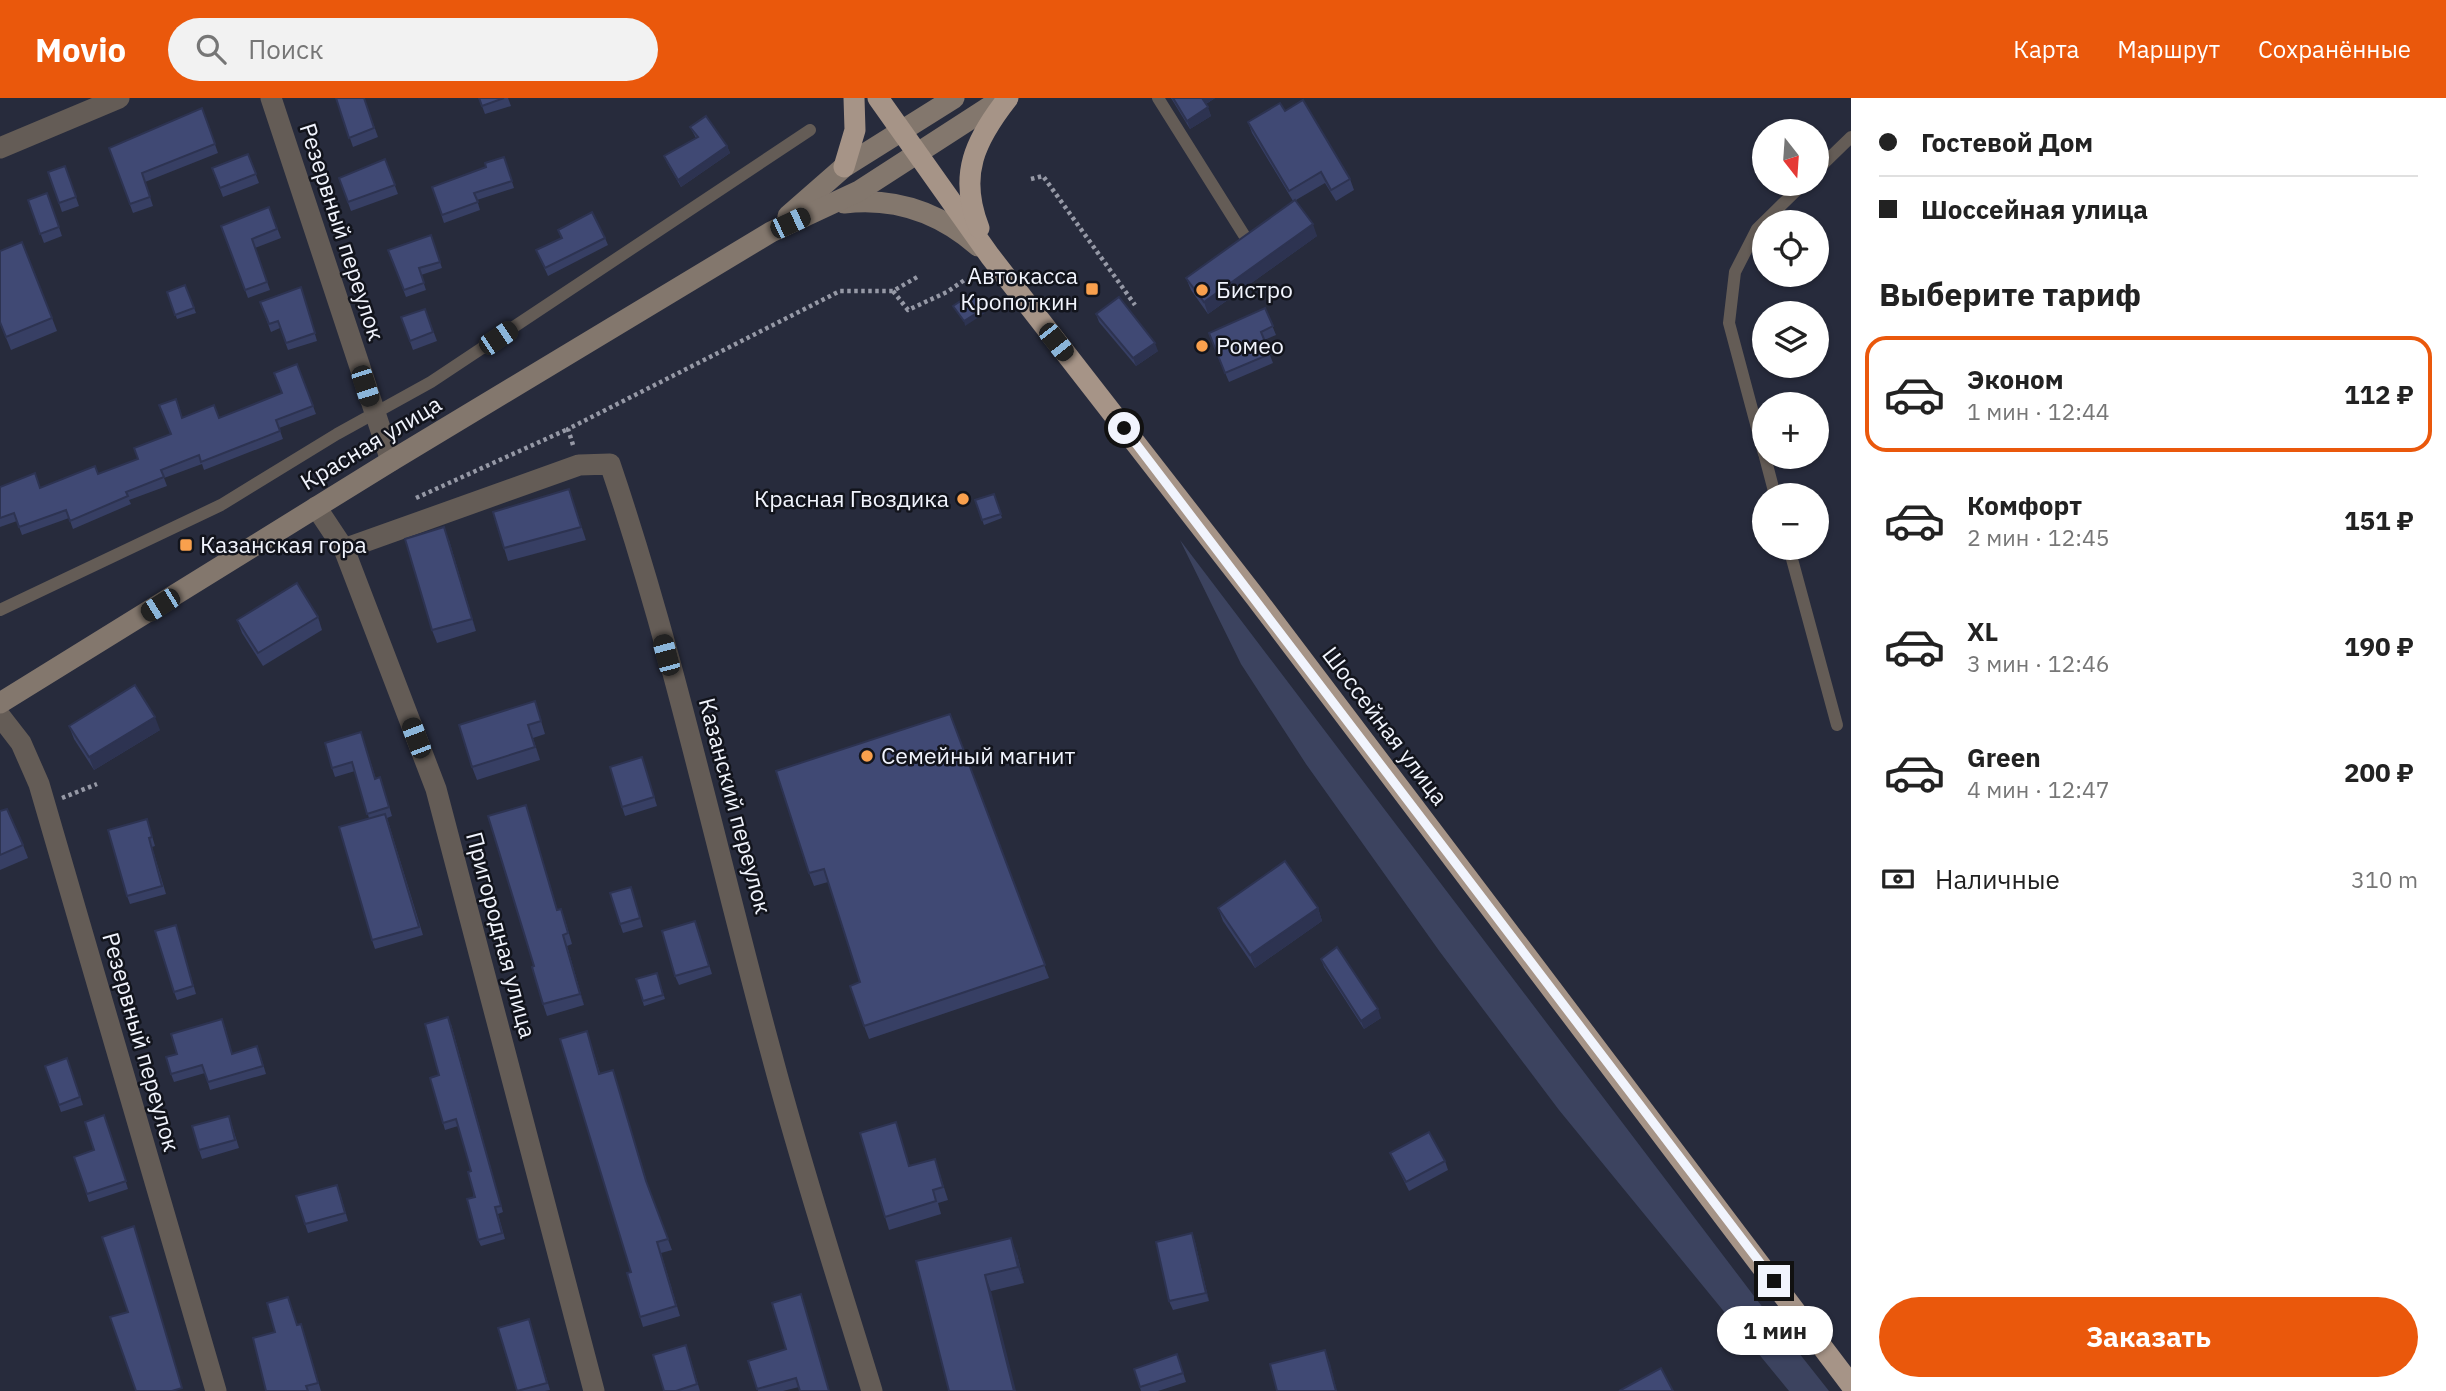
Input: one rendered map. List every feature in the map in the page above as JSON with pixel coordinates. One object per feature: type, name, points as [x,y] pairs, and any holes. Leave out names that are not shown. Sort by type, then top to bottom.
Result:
[{"type":"highway","points":[[844,167],[855,131],[854,98]]},
{"type":"highway","name":"Шоссейная улица","points":[[878,98],[990,256],[1255,598],[1851,1385]]},
{"type":"highway","points":[[990,256],[972,211],[969,184],[973,154],[983,129],[1005,98]]},
{"type":"main road","name":"Красная улица","points":[[771,232],[844,167],[954,98]]},
{"type":"main road","name":"Красная улица","points":[[0,703],[391,461],[771,232],[859,191],[1005,98]]},
{"type":"main road","points":[[828,205],[864,201],[929,213],[955,226],[990,256]]},
{"type":"street","points":[[0,148],[119,98]]},
{"type":"street","name":"Резервный переулок","points":[[271,98],[391,461]]},
{"type":"street","name":"Казанский переулок","points":[[344,549],[579,465],[610,464],[629,519],[722,852],[771,1055],[872,1391]]},
{"type":"street","name":"Пригородная улица","points":[[316,508],[344,549],[436,789],[594,1391]]},
{"type":"street","name":"Резервный переулок","points":[[0,716],[21,743],[44,805],[216,1391]]},
{"type":"lane","points":[[1158,98],[1244,235]]},
{"type":"lane","points":[[0,610],[221,505],[374,412],[431,382],[810,131]]},
{"type":"lane","points":[[1829,158],[1851,137]]},
{"type":"lane","points":[[1752,410],[1729,323],[1735,272],[1757,229],[1791,196]]},
{"type":"lane","points":[[1792,560],[1837,725]]},
{"type":"path","points":[[1031,180],[1043,176],[1135,305]]},
{"type":"path","points":[[412,500],[568,429],[840,291],[893,291],[919,276]]},
{"type":"path","points":[[893,291],[908,310],[947,292],[966,279]]},
{"type":"path","points":[[568,429],[579,465]]},
{"type":"path","points":[[44,805],[97,784]]},
{"type":"shaded area","points":[[1180,540],[1829,1391],[1789,1391],[1559,1110],[1440,952],[1306,764],[1241,664]]},
{"type":"building","points":[[336,98],[364,98],[374,128],[349,138]]},
{"type":"building","points":[[479,98],[504,98],[482,106]]},
{"type":"building","points":[[1173,98],[1202,98],[1208,107],[1187,121]]},
{"type":"building","points":[[1303,100],[1350,179],[1331,190],[1321,172],[1289,191],[1248,122],[1280,103],[1285,111]]},
{"type":"building","points":[[202,108],[215,144],[142,173],[150,197],[130,204],[109,148]]},
{"type":"building","points":[[706,116],[727,146],[678,180],[664,156],[698,137],[690,127]]},
{"type":"building","points":[[248,154],[256,174],[220,188],[212,168]]},
{"type":"building","points":[[504,157],[512,181],[474,193],[478,202],[442,215],[432,187],[486,167],[485,163]]},
{"type":"building","points":[[385,159],[395,185],[348,202],[339,178]]},
{"type":"building","points":[[65,166],[76,197],[59,203],[48,172]]},
{"type":"building","points":[[47,193],[59,227],[40,234],[28,200]]},
{"type":"building","points":[[1295,200],[1313,224],[1204,302],[1186,278]]},
{"type":"building","points":[[269,207],[277,229],[252,239],[267,282],[245,290],[221,226]]},
{"type":"building","points":[[592,212],[605,238],[545,268],[536,250],[562,238],[558,230]]},
{"type":"building","points":[[431,235],[440,262],[419,268],[424,283],[404,290],[388,250]]},
{"type":"building","points":[[22,242],[52,318],[6,337],[0,322],[0,251]]},
{"type":"building","points":[[185,285],[194,308],[175,315],[167,292]]},
{"type":"building","points":[[301,287],[315,333],[286,343],[278,321],[269,324],[260,302]]},
{"type":"building","points":[[973,293],[983,309],[964,321],[953,306]]},
{"type":"building","points":[[1119,297],[1155,343],[1133,358],[1096,314]]},
{"type":"building","points":[[1265,308],[1273,326],[1261,332],[1270,354],[1225,373],[1209,333]]},
{"type":"building","points":[[425,309],[433,332],[410,341],[401,317]]},
{"type":"building","points":[[297,364],[313,406],[276,420],[280,431],[201,462],[199,455],[161,470],[164,477],[126,492],[128,496],[70,521],[66,510],[19,527],[14,513],[0,518],[0,487],[35,473],[40,488],[95,466],[98,474],[138,459],[134,448],[171,434],[159,405],[176,399],[182,418],[214,405],[219,418],[282,393],[274,373]]},
{"type":"building","points":[[569,489],[581,527],[504,548],[493,512]]},
{"type":"building","points":[[994,494],[1001,514],[982,520],[975,500]]},
{"type":"building","points":[[444,527],[472,619],[432,630],[405,539]]},
{"type":"building","points":[[297,583],[318,617],[258,653],[237,620]]},
{"type":"building","points":[[135,685],[155,717],[89,757],[69,726]]},
{"type":"building","points":[[535,701],[541,721],[528,725],[535,747],[472,767],[459,725]]},
{"type":"building","points":[[950,714],[1045,965],[864,1026],[850,986],[860,982],[824,869],[809,873],[776,771]]},
{"type":"building","points":[[361,732],[375,779],[380,777],[389,807],[367,814],[352,762],[332,768],[325,743]]},
{"type":"building","points":[[642,757],[654,797],[622,807],[610,767]]},
{"type":"building","points":[[526,805],[557,910],[561,909],[568,933],[563,935],[580,994],[543,1004],[488,816]]},
{"type":"building","points":[[7,809],[23,845],[0,855],[0,811]]},
{"type":"building","points":[[385,814],[419,927],[372,940],[339,827]]},
{"type":"building","points":[[147,819],[152,837],[149,838],[162,886],[127,896],[108,830]]},
{"type":"building","points":[[1285,861],[1318,908],[1250,955],[1218,908]]},
{"type":"building","points":[[631,887],[640,918],[620,924],[610,893]]},
{"type":"building","points":[[695,921],[709,966],[675,976],[662,931]]},
{"type":"building","points":[[176,925],[193,986],[174,992],[155,931]]},
{"type":"building","points":[[1337,947],[1378,1009],[1361,1021],[1321,959]]},
{"type":"building","points":[[657,973],[663,995],[643,1001],[636,979]]},
{"type":"building","points":[[448,1017],[501,1206],[495,1207],[502,1233],[478,1240],[467,1199],[475,1197],[468,1172],[471,1171],[456,1119],[443,1123],[430,1078],[439,1075],[425,1024]]},
{"type":"building","points":[[222,1019],[232,1054],[257,1046],[263,1066],[208,1082],[202,1065],[171,1074],[166,1057],[177,1054],[171,1034]]},
{"type":"building","points":[[587,1031],[599,1074],[613,1070],[646,1181],[668,1239],[657,1242],[676,1306],[640,1317],[627,1273],[631,1272],[560,1039]]},
{"type":"building","points":[[67,1058],[80,1097],[59,1105],[45,1066]]},
{"type":"building","points":[[104,1115],[126,1181],[87,1194],[74,1157],[94,1150],[85,1122]]},
{"type":"building","points":[[229,1116],[235,1140],[199,1150],[192,1126]]},
{"type":"building","points":[[896,1122],[909,1166],[935,1159],[943,1187],[933,1190],[936,1201],[885,1217],[860,1133]]},
{"type":"building","points":[[1429,1132],[1445,1161],[1406,1182],[1390,1153]]},
{"type":"building","points":[[337,1185],[345,1213],[305,1224],[296,1196]]},
{"type":"building","points":[[134,1226],[182,1388],[172,1391],[136,1391],[110,1317],[128,1312],[102,1237]]},
{"type":"building","points":[[1192,1233],[1206,1293],[1169,1301],[1156,1242]]},
{"type":"building","points":[[1011,1238],[1018,1267],[985,1275],[1014,1391],[949,1391],[916,1261]]},
{"type":"building","points":[[801,1294],[829,1391],[800,1391],[796,1378],[757,1389],[748,1361],[786,1349],[772,1303]]},
{"type":"building","points":[[288,1297],[297,1325],[301,1324],[318,1383],[306,1386],[308,1391],[266,1391],[253,1338],[275,1332],[267,1303]]},
{"type":"building","points":[[529,1319],[547,1383],[517,1391],[498,1328]]},
{"type":"building","points":[[686,1345],[697,1384],[676,1391],[664,1391],[653,1355]]},
{"type":"building","points":[[1325,1350],[1336,1391],[1277,1391],[1270,1364]]},
{"type":"building","points":[[1177,1354],[1183,1373],[1140,1387],[1134,1369]]},
{"type":"building","points":[[1661,1368],[1673,1391],[1619,1391]]},
{"type":"place","name":"Автокасса Кропоткин","points":[[1092,289]]},
{"type":"place","name":"Бистро","points":[[1202,290]]},
{"type":"place","name":"Ромео","points":[[1202,346]]},
{"type":"place","name":"Красная Гвоздика","points":[[963,499]]},
{"type":"place","name":"Казанская гора","points":[[186,545]]},
{"type":"place","name":"Семейный магнит","points":[[867,756]]},
{"type":"route","points":[[1124,428],[1774,1281]]}]
